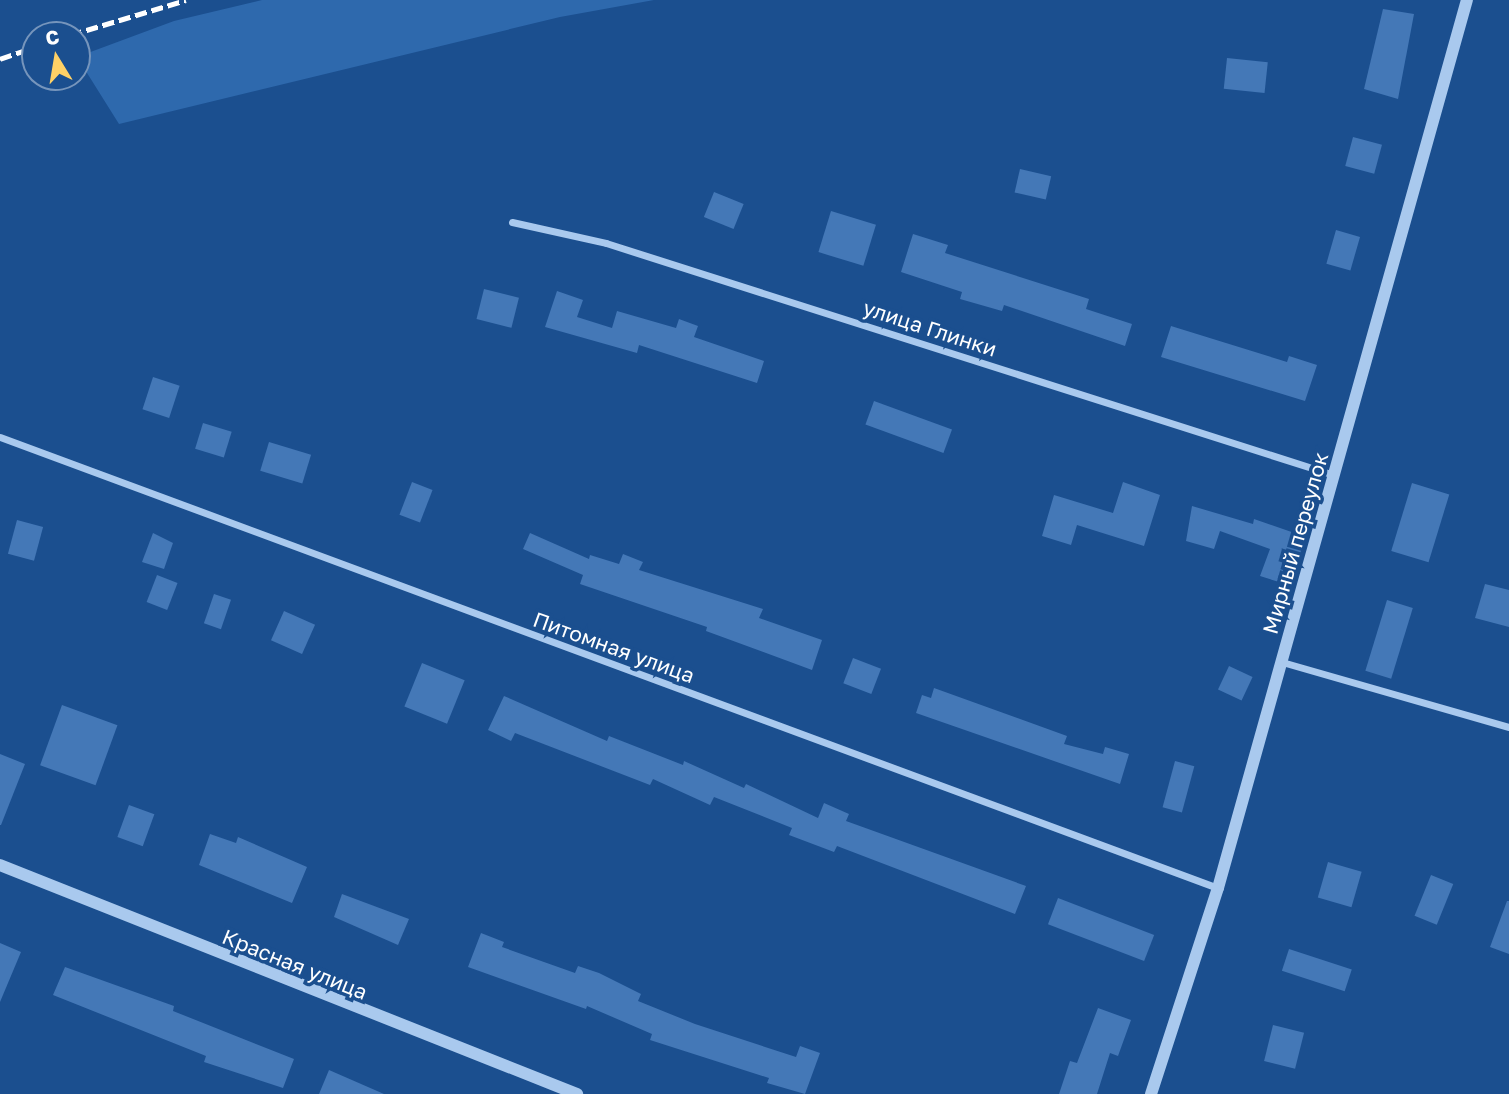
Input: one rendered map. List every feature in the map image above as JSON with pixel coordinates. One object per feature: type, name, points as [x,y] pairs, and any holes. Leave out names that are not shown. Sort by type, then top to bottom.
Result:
[{"type":"street","name":"Мирный переулок","points":[[1152,1094],[1218,888],[1467,0]]},
{"type":"street","name":"улица Глинки","points":[[512,222],[607,243],[1335,475]]},
{"type":"street","name":"Питомная улица","points":[[0,438],[1218,888]]},
{"type":"street","points":[[1282,662],[1509,727]]},
{"type":"street","name":"Красная улица","points":[[0,866],[577,1094]]},
{"type":"shaded area","points":[[262,0],[654,0],[560,17],[119,124],[91,79],[91,52],[174,21]]},
{"type":"building","points":[[1383,9],[1414,14],[1398,99],[1364,89]]},
{"type":"building","points":[[1227,58],[1268,62],[1265,93],[1224,89]]},
{"type":"building","points":[[1353,137],[1382,145],[1374,174],[1345,166]]},
{"type":"building","points":[[1020,169],[1051,176],[1046,200],[1015,192]]},
{"type":"building","points":[[714,192],[744,204],[734,229],[704,217]]},
{"type":"building","points":[[831,211],[876,225],[863,266],[818,252]]},
{"type":"building","points":[[1336,230],[1360,237],[1350,271],[1326,264]]},
{"type":"building","points":[[913,234],[948,245],[945,253],[1089,299],[1086,309],[1132,324],[1125,346],[1004,305],[1002,311],[960,299],[962,292],[901,272]]},
{"type":"building","points":[[484,289],[519,298],[511,328],[477,319]]},
{"type":"building","points":[[557,291],[583,300],[577,317],[612,328],[617,311],[676,328],[679,319],[698,326],[694,337],[764,361],[757,383],[639,345],[637,353],[545,327]]},
{"type":"building","points":[[1171,326],[1287,362],[1289,356],[1317,365],[1305,401],[1161,357]]},
{"type":"building","points":[[153,377],[180,386],[169,418],[142,409]]},
{"type":"building","points":[[874,401],[952,429],[943,453],[865,424]]},
{"type":"building","points":[[203,423],[232,432],[224,458],[195,449]]},
{"type":"building","points":[[269,442],[311,455],[302,484],[260,471]]},
{"type":"building","points":[[412,482],[433,490],[420,523],[399,515]]},
{"type":"building","points":[[1123,482],[1160,495],[1144,546],[1077,525],[1071,545],[1042,536],[1054,495],[1113,513]]},
{"type":"building","points":[[1412,483],[1449,494],[1429,562],[1391,551]]},
{"type":"building","points":[[1192,506],[1253,524],[1254,519],[1306,537],[1297,562],[1287,559],[1279,582],[1260,576],[1270,549],[1220,531],[1214,549],[1186,541]]},
{"type":"building","points":[[17,520],[43,527],[34,561],[8,554]]},
{"type":"building","points":[[153,533],[173,543],[164,569],[142,562]]},
{"type":"building","points":[[530,533],[589,559],[590,555],[619,564],[623,554],[643,562],[639,570],[763,609],[759,618],[822,640],[812,670],[706,631],[707,627],[580,584],[583,575],[523,549]]},
{"type":"building","points":[[157,575],[178,583],[167,610],[147,602]]},
{"type":"building","points":[[1485,584],[1509,590],[1509,627],[1475,618]]},
{"type":"building","points":[[214,594],[231,600],[221,629],[204,623]]},
{"type":"building","points":[[1387,600],[1413,608],[1391,679],[1365,671]]},
{"type":"building","points":[[284,611],[315,625],[302,654],[271,640]]},
{"type":"building","points":[[853,658],[881,669],[871,694],[843,683]]},
{"type":"building","points":[[422,663],[465,680],[447,724],[404,707]]},
{"type":"building","points":[[1229,666],[1253,677],[1242,701],[1218,690]]},
{"type":"building","points":[[934,688],[1067,736],[1064,744],[1103,754],[1105,747],[1129,754],[1120,784],[916,713],[922,695],[931,698]]},
{"type":"building","points":[[504,696],[607,741],[609,736],[683,765],[684,761],[744,788],[746,784],[818,818],[824,803],[849,814],[846,821],[1026,886],[1015,914],[837,846],[834,852],[789,835],[792,828],[714,797],[710,805],[653,779],[650,785],[515,733],[511,741],[488,730]]},
{"type":"building","points":[[62,705],[117,725],[96,785],[40,765]]},
{"type":"building","points":[[0,754],[25,764],[1,825],[0,825]]},
{"type":"building","points":[[1175,761],[1194,766],[1182,813],[1163,807]]},
{"type":"building","points":[[129,805],[154,814],[143,846],[117,837]]},
{"type":"building","points":[[210,834],[236,843],[238,837],[307,867],[292,903],[199,865]]},
{"type":"building","points":[[1328,862],[1362,872],[1351,907],[1318,898]]},
{"type":"building","points":[[1431,875],[1453,884],[1437,925],[1415,916]]},
{"type":"building","points":[[342,894],[409,919],[398,945],[334,917]]},
{"type":"building","points":[[1058,898],[1154,935],[1144,961],[1048,924]]},
{"type":"building","points":[[1509,901],[1509,954],[1490,947]]},
{"type":"building","points":[[481,933],[504,942],[502,947],[575,973],[578,966],[599,973],[641,994],[638,1001],[695,1024],[796,1057],[800,1046],[820,1053],[805,1094],[767,1083],[769,1078],[650,1040],[652,1034],[587,1006],[586,1009],[468,967]]},
{"type":"building","points":[[0,943],[21,952],[0,1002]]},
{"type":"building","points":[[1289,949],[1352,969],[1345,991],[1282,971]]},
{"type":"building","points":[[65,967],[174,1006],[173,1011],[294,1059],[283,1088],[204,1062],[206,1056],[53,995]]},
{"type":"building","points":[[1098,1008],[1131,1020],[1118,1056],[1110,1053],[1097,1094],[1059,1094],[1070,1061],[1077,1063]]},
{"type":"building","points":[[1273,1025],[1304,1033],[1295,1069],[1264,1061]]},
{"type":"building","points":[[329,1070],[384,1094],[319,1094]]},
{"type":"railway","points":[[91,29],[186,0]]},
{"type":"railway","points":[[0,59],[21,52]]}]
